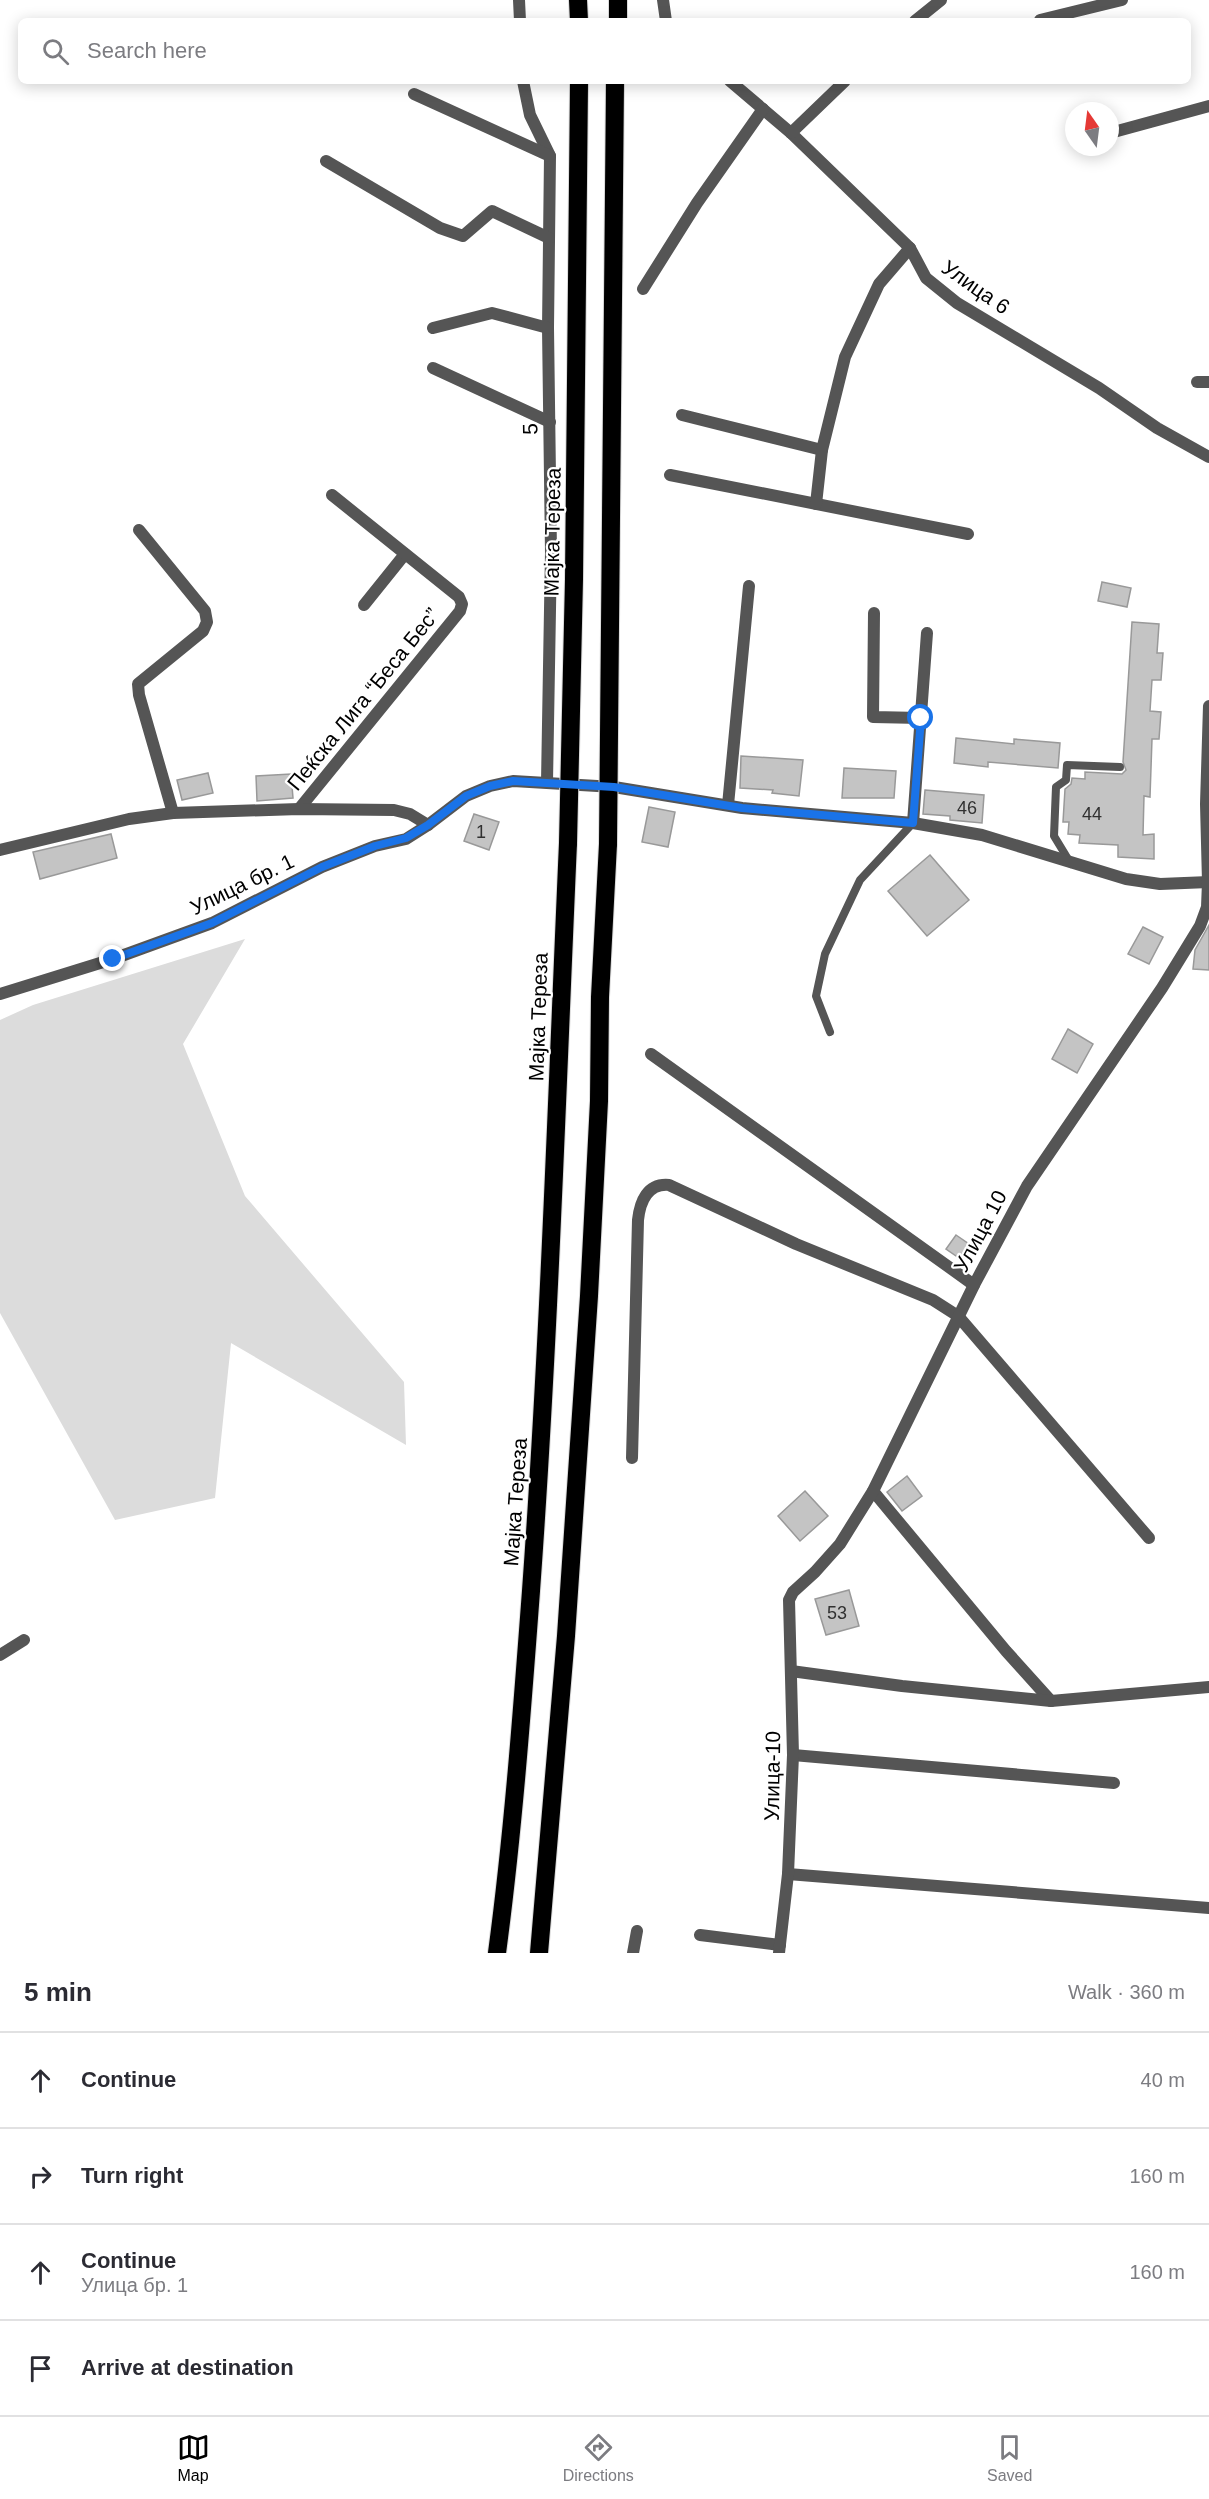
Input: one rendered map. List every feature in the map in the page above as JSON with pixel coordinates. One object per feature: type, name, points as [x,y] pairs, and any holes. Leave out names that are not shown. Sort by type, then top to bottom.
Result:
[{"type":"highway","points":[[579,0],[579,18]]},
{"type":"highway","points":[[618,0],[618,18]]},
{"type":"highway","name":"Мајка Тереза","points":[[496,1953],[507,1878],[542,1431],[568,843],[574,591],[579,84]]},
{"type":"highway","points":[[538,1953],[566,1636],[589,1296],[599,1101],[600,997],[608,844],[615,84]]},
{"type":"street","points":[[519,0],[520,18]]},
{"type":"street","points":[[663,0],[666,18]]},
{"type":"street","points":[[919,18],[941,0]]},
{"type":"street","points":[[1048,18],[1122,0]]},
{"type":"street","name":"5","points":[[524,84],[530,115],[550,156],[548,328],[551,552],[547,782]]},
{"type":"street","name":"Улица 6","points":[[734,84],[791,133],[910,248],[926,278],[957,303],[1099,388],[1157,428],[1209,457]]},
{"type":"street","points":[[791,133],[842,84]]},
{"type":"street","points":[[414,94],[550,156]]},
{"type":"street","points":[[1119,131],[1209,106]]},
{"type":"street","points":[[643,289],[652,271],[697,203],[763,109]]},
{"type":"street","points":[[326,161],[440,228],[463,236],[492,211],[549,238]]},
{"type":"street","points":[[816,504],[822,450],[841,372],[853,338],[879,284],[910,248]]},
{"type":"street","points":[[433,328],[492,313],[548,328]]},
{"type":"street","points":[[433,368],[550,422]]},
{"type":"street","points":[[682,416],[822,450]]},
{"type":"street","points":[[670,475],[968,534]]},
{"type":"street","name":"Пеќска Лига “Беса Бес”","points":[[298,809],[460,611],[462,604],[459,597],[332,495]]},
{"type":"street","points":[[139,530],[205,611],[207,622],[203,630],[138,684],[139,695],[173,813]]},
{"type":"street","points":[[364,605],[405,554]]},
{"type":"street","points":[[728,805],[749,586]]},
{"type":"street","points":[[874,613],[873,717],[921,718]]},
{"type":"street","points":[[913,823],[927,633]]},
{"type":"street","name":"Улица 10","points":[[789,1600],[793,1592],[840,1544],[873,1491],[974,1284],[1027,1186],[1162,988],[1200,926],[1206,907],[1209,882],[1206,804],[1209,706]]},
{"type":"street","name":"Улица бр. 1","points":[[0,994],[113,959],[212,923],[322,867],[375,846],[406,838],[428,825],[466,796],[490,786],[513,781],[614,787],[728,805],[913,823],[982,835],[1126,879],[1161,884],[1209,882]]},
{"type":"street","name":"Пеќска Лига “Беса Бес”","points":[[0,850],[129,819],[173,813],[298,809],[394,810],[410,814],[428,825]]},
{"type":"street","points":[[651,1054],[974,1284]]},
{"type":"street","points":[[632,1458],[638,1220],[644,1196],[660,1184],[678,1188],[796,1244],[933,1300],[958,1316],[1149,1538]]},
{"type":"street","points":[[873,1491],[1006,1651],[1051,1701]]},
{"type":"street","name":"Улица-10","points":[[779,1949],[788,1874],[793,1755],[789,1600]]},
{"type":"street","points":[[0,1654],[24,1640]]},
{"type":"street","points":[[791,1671],[902,1686],[1051,1701],[1209,1687]]},
{"type":"street","points":[[793,1755],[1114,1783]]},
{"type":"street","points":[[788,1874],[1209,1908]]},
{"type":"street","points":[[633,1953],[637,1931]]},
{"type":"street","points":[[700,1935],[779,1949]]},
{"type":"lane","points":[[1071,864],[1054,836],[1056,787],[1066,780],[1067,765],[1120,767]]},
{"type":"lane","points":[[830,1032],[816,996],[825,954],[860,880],[913,823]]},
{"type":"shaded area","points":[[245,939],[183,1044],[245,1196],[404,1382],[406,1445],[231,1343],[215,1498],[115,1520],[0,1313],[0,1020],[33,1005]]},
{"type":"building","points":[[1102,582],[1131,588],[1127,607],[1098,601]]},
{"type":"building","points":[[1132,622],[1159,624],[1157,653],[1163,653],[1161,680],[1152,680],[1150,711],[1161,712],[1159,739],[1152,739],[1150,797],[1144,796],[1143,835],[1154,834],[1154,859],[1118,857],[1118,845],[1079,843],[1080,835],[1068,834],[1069,822],[1063,822],[1065,789],[1071,784],[1072,778],[1085,779],[1085,772],[1122,774],[1126,770],[1123,762]]},
{"type":"building","points":[[956,738],[1014,744],[1014,739],[1060,743],[1058,768],[988,762],[988,767],[954,763]]},
{"type":"building","points":[[741,756],[803,760],[799,796],[772,793],[773,790],[740,788]]},
{"type":"building","points":[[844,768],[896,771],[894,798],[842,798]]},
{"type":"building","points":[[208,773],[213,793],[182,800],[177,780]]},
{"type":"building","points":[[291,774],[293,798],[257,801],[256,776]]},
{"type":"building","points":[[925,790],[984,795],[982,823],[950,820],[950,816],[923,814]]},
{"type":"building","points":[[649,807],[675,812],[668,847],[642,842]]},
{"type":"building","points":[[474,814],[499,822],[489,850],[464,841]]},
{"type":"building","points":[[111,834],[117,858],[40,879],[33,852]]},
{"type":"building","points":[[930,855],[969,900],[927,936],[888,891]]},
{"type":"building","points":[[1209,925],[1209,970],[1193,969],[1195,950]]},
{"type":"building","points":[[1143,927],[1163,937],[1149,964],[1128,954]]},
{"type":"building","points":[[1068,1029],[1093,1044],[1077,1073],[1052,1059]]},
{"type":"building","points":[[956,1235],[969,1244],[959,1258],[946,1249]]},
{"type":"building","points":[[907,1476],[922,1496],[902,1511],[887,1492]]},
{"type":"building","points":[[805,1491],[828,1516],[800,1541],[778,1516]]},
{"type":"building","points":[[849,1590],[859,1626],[826,1635],[815,1599]]},
{"type":"route","points":[[113,959],[212,923],[322,867],[375,846],[406,838],[428,825],[466,796],[490,786],[513,781],[614,787],[742,808],[913,823],[921,718]]}]
